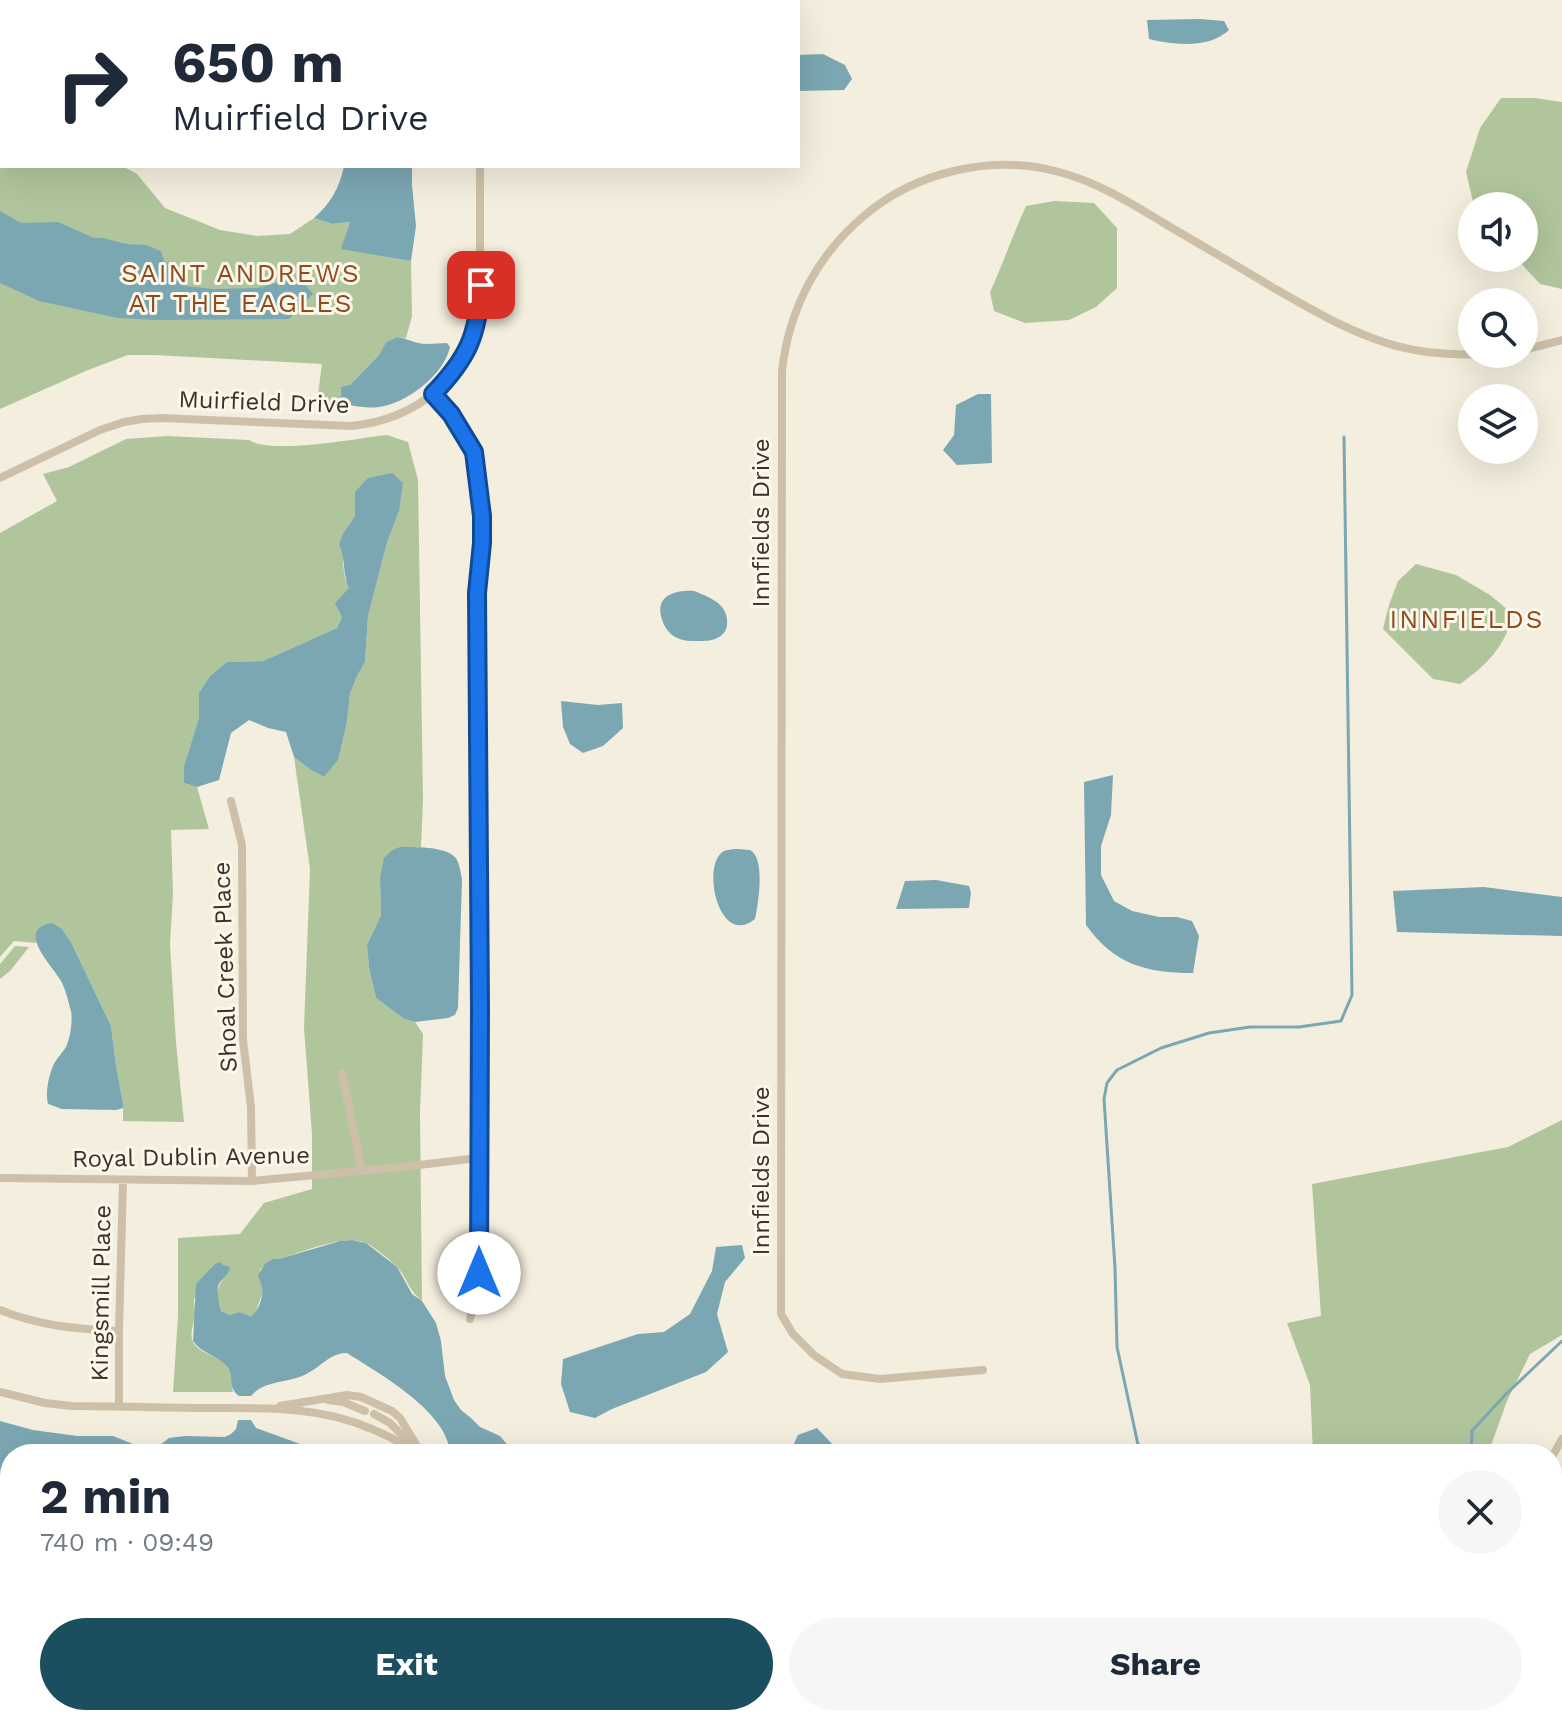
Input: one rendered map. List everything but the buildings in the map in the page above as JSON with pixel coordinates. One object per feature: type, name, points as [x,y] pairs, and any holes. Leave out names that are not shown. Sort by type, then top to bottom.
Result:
[{"type":"street","name":"Innfields Drive","points":[[983,1370],[880,1379],[842,1374],[803,1345],[781,1314],[781,381],[787,335],[800,298],[838,241],[892,195],[912,184],[958,170],[1002,165],[1059,172],[1110,191],[1351,330],[1409,349],[1458,354]]},
{"type":"street","name":"Muirfield Drive","points":[[0,478],[100,430],[124,422],[161,418],[352,426],[374,424],[417,406],[451,376],[474,335],[481,285],[480,168]]},
{"type":"street","points":[[1538,346],[1562,340]]},
{"type":"street","points":[[433,394],[451,414],[474,452],[481,506],[482,543],[477,593],[479,1273],[470,1319]]},
{"type":"street","name":"Shoal Creek Place","points":[[231,801],[242,845],[243,1040],[251,1107],[252,1181]]},
{"type":"street","points":[[342,1073],[362,1171]]},
{"type":"street","name":"Royal Dublin Avenue","points":[[0,1178],[252,1181],[478,1158]]},
{"type":"street","name":"Kingsmill Place","points":[[119,1406],[123,1181]]},
{"type":"street","points":[[0,1310],[46,1324],[119,1331]]},
{"type":"street","points":[[0,1392],[72,1406],[272,1407],[322,1413],[349,1419],[403,1444]]},
{"type":"street","points":[[272,1407],[320,1398],[361,1397],[400,1418],[413,1444]]},
{"type":"street","points":[[320,1398],[370,1412],[390,1423],[410,1444]]},
{"type":"green space","points":[[1501,98],[1562,102],[1562,289],[1540,284],[1529,272],[1538,272],[1538,192],[1471,192],[1466,172],[1480,128]]},
{"type":"green space","points":[[0,168],[126,168],[137,174],[165,208],[220,230],[257,236],[290,234],[314,218],[332,224],[350,222],[342,248],[411,261],[412,316],[406,338],[397,337],[386,342],[379,355],[349,386],[341,387],[339,410],[316,409],[322,364],[155,355],[128,355],[0,409]]},
{"type":"green space","points":[[1054,201],[1094,203],[1117,228],[1117,288],[1096,307],[1069,320],[1025,323],[994,311],[990,292],[1026,206]]},
{"type":"green space","points":[[387,435],[408,442],[418,480],[423,800],[421,847],[400,847],[380,879],[381,915],[367,945],[376,998],[404,1019],[415,1022],[423,1034],[420,1112],[422,1301],[396,1266],[366,1243],[335,1242],[271,1259],[260,1270],[263,1291],[255,1314],[251,1316],[239,1312],[230,1315],[221,1311],[218,1294],[224,1279],[194,1299],[192,1339],[199,1349],[228,1366],[232,1374],[233,1392],[173,1392],[178,1316],[178,1238],[240,1234],[264,1203],[312,1189],[312,1134],[304,1028],[310,869],[294,757],[324,777],[338,759],[350,694],[365,662],[368,616],[387,543],[399,511],[355,492],[355,516],[344,532],[343,564],[350,588],[337,628],[263,661],[227,662],[210,676],[199,693],[199,718],[184,783],[197,787],[209,829],[171,830],[173,894],[170,944],[184,1122],[123,1121],[111,1026],[62,929],[38,931],[36,943],[14,941],[0,957],[0,533],[57,501],[43,474],[69,467],[126,439],[167,436],[295,446]]},
{"type":"green space","points":[[1416,564],[1456,575],[1490,595],[1514,615],[1505,637],[1493,654],[1460,684],[1433,679],[1383,629],[1398,581]]},
{"type":"green space","points":[[15,946],[29,947],[0,979],[0,964]]},
{"type":"green space","points":[[1562,1120],[1562,1335],[1530,1354],[1507,1401],[1492,1444],[1313,1444],[1310,1385],[1287,1323],[1321,1316],[1312,1184],[1508,1147]]},
{"type":"water","points":[[1147,20],[1224,21],[1229,30],[1201,43],[1180,44],[1149,39]]},
{"type":"water","points":[[823,54],[845,65],[852,79],[844,90],[800,91],[800,55]]},
{"type":"water","points":[[343,168],[412,168],[416,226],[411,261],[341,249],[350,222],[332,224],[314,218],[334,195]]},
{"type":"water","points":[[0,211],[21,223],[58,222],[94,238],[146,245],[161,251],[164,261],[172,265],[186,286],[258,288],[299,277],[313,294],[289,319],[118,318],[39,301],[0,283]]},
{"type":"water","points":[[397,337],[421,344],[447,343],[450,347],[432,377],[401,400],[374,407],[340,404],[341,387],[350,385],[379,355],[386,342]]},
{"type":"water","points":[[978,394],[991,394],[992,463],[957,465],[943,450],[954,435],[956,405]]},
{"type":"water","points":[[392,473],[403,483],[399,511],[387,543],[368,616],[365,662],[350,694],[338,760],[324,777],[294,757],[286,732],[249,720],[231,733],[219,780],[197,787],[184,783],[184,767],[199,718],[199,693],[210,676],[227,662],[263,661],[337,628],[342,617],[335,603],[349,588],[339,544],[355,516],[355,492],[368,478]]},
{"type":"water","points":[[681,591],[694,591],[717,602],[725,611],[727,626],[713,640],[691,641],[674,636],[661,616],[660,609],[665,598]]},
{"type":"water","points":[[561,701],[598,705],[622,703],[623,728],[603,746],[583,753],[570,744],[563,727]]},
{"type":"water","points":[[1113,775],[1111,815],[1101,846],[1101,875],[1114,901],[1132,911],[1192,921],[1199,936],[1193,973],[1160,971],[1132,964],[1108,949],[1086,925],[1084,782]]},
{"type":"water","points":[[400,847],[447,852],[453,855],[460,867],[458,1008],[455,1015],[448,1018],[415,1022],[404,1019],[376,998],[367,945],[381,915],[380,879],[384,858]]},
{"type":"water","points":[[750,850],[755,855],[759,872],[755,919],[742,925],[732,923],[723,914],[714,886],[717,859],[724,851]]},
{"type":"water","points":[[936,880],[969,886],[969,908],[896,909],[905,881]]},
{"type":"water","points":[[1484,887],[1562,897],[1562,936],[1397,932],[1393,891]]},
{"type":"water","points":[[52,923],[62,929],[71,942],[111,1026],[123,1108],[62,1109],[48,1104],[49,1077],[65,1049],[72,1020],[63,984],[36,940],[36,932]]},
{"type":"water","points":[[340,1241],[366,1243],[397,1267],[412,1294],[422,1301],[436,1323],[445,1376],[454,1400],[480,1427],[500,1436],[507,1444],[448,1444],[438,1423],[410,1395],[347,1353],[331,1357],[301,1376],[263,1387],[251,1396],[239,1396],[233,1388],[226,1365],[193,1341],[196,1284],[215,1264],[220,1262],[230,1267],[218,1286],[221,1311],[230,1315],[239,1312],[251,1316],[261,1299],[262,1287],[258,1275],[265,1264],[272,1259]]},
{"type":"water","points":[[742,1245],[745,1258],[725,1282],[717,1314],[728,1352],[706,1372],[595,1418],[570,1412],[561,1384],[563,1359],[638,1334],[664,1332],[690,1314],[712,1271],[716,1247]]},
{"type":"water","points":[[238,1420],[251,1420],[256,1428],[300,1444],[161,1444],[169,1438],[185,1436],[225,1437],[236,1429]]},
{"type":"water","points":[[0,1421],[33,1430],[77,1436],[113,1436],[133,1444],[0,1444]]},
{"type":"water","points":[[817,1428],[832,1444],[794,1444],[798,1435]]},
{"type":"waterway","points":[[1138,1444],[1117,1347],[1104,1099],[1107,1083],[1117,1070],[1161,1048],[1209,1033],[1341,1021],[1352,995],[1344,437]]},
{"type":"waterway","points":[[1471,1444],[1472,1431],[1562,1341]]},
{"type":"district","name":"SAINT ANDREWS AT THE EAGLES","points":[[241,288]]},
{"type":"district","name":"INNFIELDS","points":[[1467,619]]},
{"type":"route","points":[[479,1273],[477,593],[482,516],[474,452],[451,414],[433,394],[451,376],[474,335],[481,285]]}]
